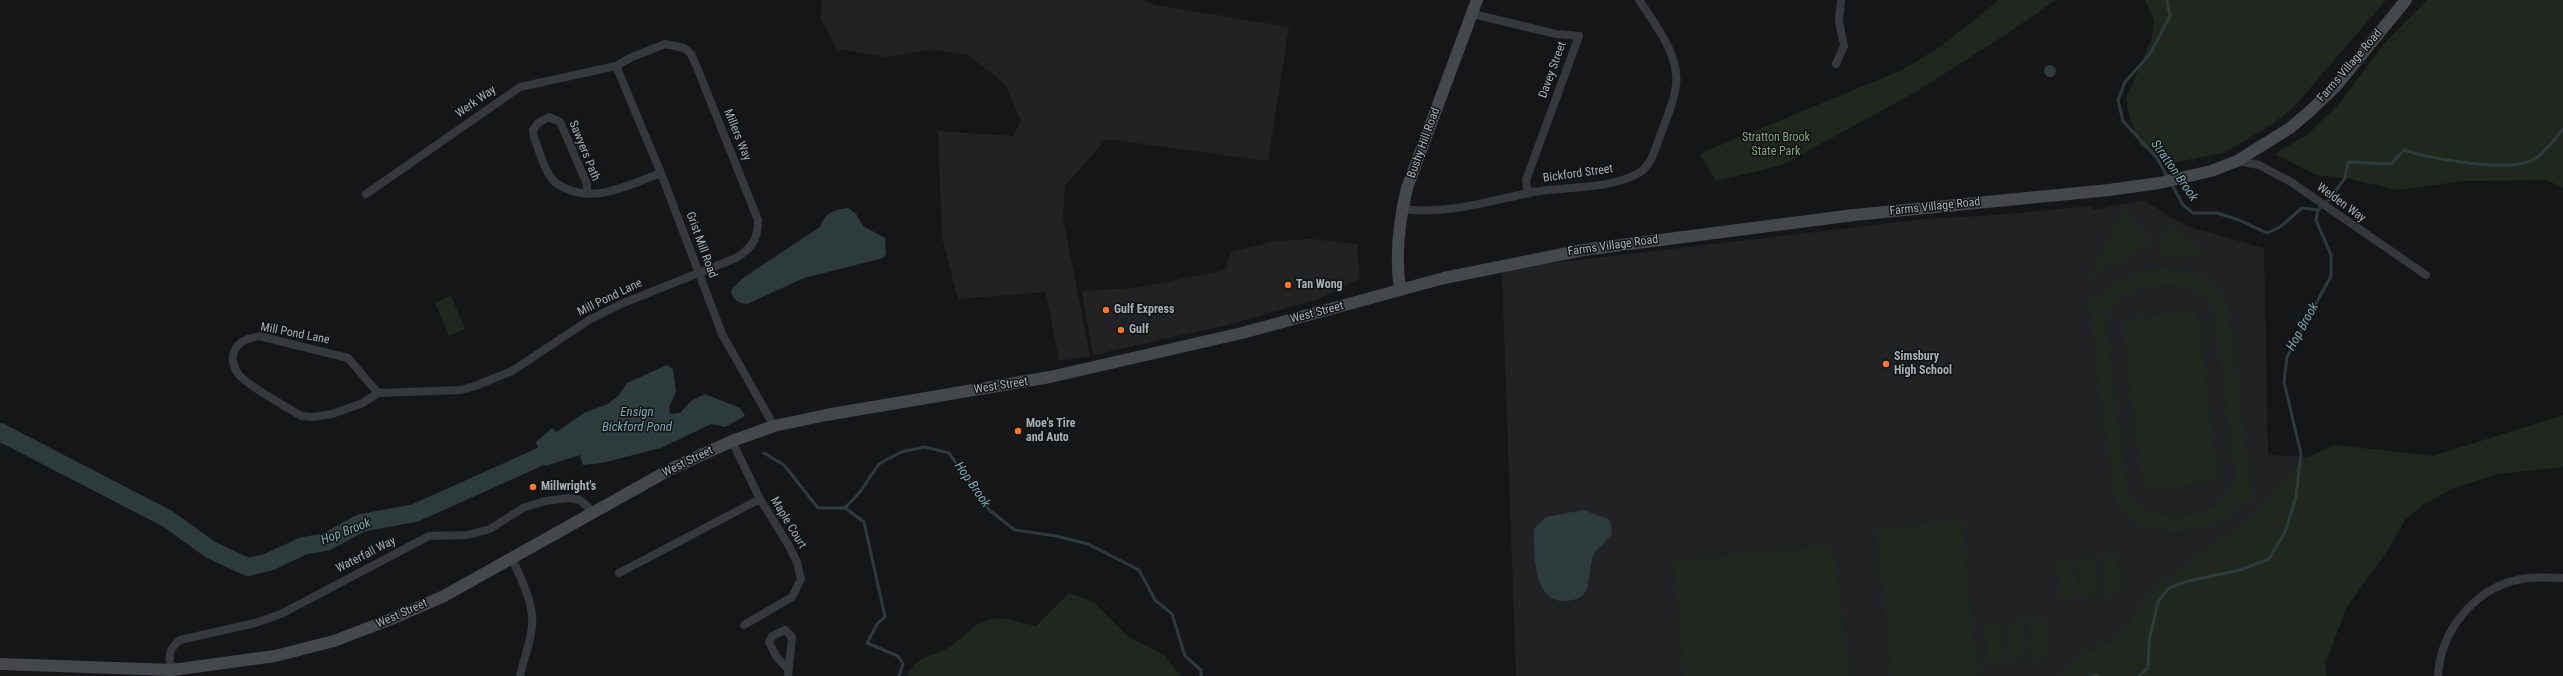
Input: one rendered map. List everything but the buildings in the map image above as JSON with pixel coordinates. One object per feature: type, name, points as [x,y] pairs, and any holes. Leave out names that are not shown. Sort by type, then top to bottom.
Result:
[{"type":"main road","name":"Bushy Hill Road","points":[[1400,290],[1396,268],[1402,209],[1407,188],[1477,0]]},
{"type":"main road","name":"Farms Village Road","points":[[1400,290],[1469,272],[1583,250],[1854,215],[2159,183],[2211,171],[2237,161],[2290,128],[2309,112],[2336,86],[2406,0]]},
{"type":"main road","name":"West Street","points":[[0,664],[173,673],[267,657],[334,641],[394,618],[444,596],[671,469],[732,441],[774,426],[826,415],[1050,377],[1242,333],[1400,290]]},
{"type":"street","name":"Bickford Street","points":[[1402,209],[1420,212],[1463,208],[1528,194],[1626,179],[1645,169],[1653,155],[1674,96],[1676,73],[1658,30],[1639,0]]},
{"type":"street","points":[[1836,64],[1844,46],[1839,21],[1841,0]]},
{"type":"street","name":"Davey Street","points":[[1473,14],[1556,34],[1579,36],[1526,180],[1528,194]]},
{"type":"street","name":"Millers Way","points":[[616,66],[632,57],[665,44],[684,48],[691,54],[730,149],[758,220],[758,231],[755,242],[749,250],[698,273]]},
{"type":"street","name":"Grist Mill Road","points":[[616,66],[661,173],[722,334],[774,426]]},
{"type":"street","name":"Werk Way","points":[[366,194],[520,87],[616,66]]},
{"type":"street","name":"Sawyers Path","points":[[588,194],[587,184],[560,122],[549,117],[543,119],[533,130],[534,136],[550,175],[556,183],[588,194],[608,192],[661,173]]},
{"type":"street","name":"Welden Way","points":[[2237,161],[2259,165],[2291,182],[2426,275]]},
{"type":"street","name":"Mill Pond Lane","points":[[378,393],[348,358],[259,336],[245,339],[237,346],[233,355],[233,363],[239,375],[301,416],[314,417],[332,414],[363,403],[378,393],[454,390],[475,386],[512,371],[589,320],[621,304],[698,273]]},
{"type":"street","name":"Maple Court","points":[[732,441],[760,499],[790,546],[797,562],[800,579],[792,597],[744,625]]},
{"type":"street","name":"Waterfall Way","points":[[173,673],[168,656],[171,647],[180,640],[255,623],[281,614],[429,536],[468,535],[490,528],[523,508],[544,501],[569,498],[580,500],[593,512]]},
{"type":"street","name":"Maple Court","points":[[619,573],[760,499]]},
{"type":"street","points":[[512,559],[526,592],[532,615],[531,632],[520,676]]},
{"type":"street","points":[[2438,676],[2445,641],[2454,626],[2475,602],[2492,590],[2510,582],[2529,578],[2563,578]]},
{"type":"shaded area","points":[[822,0],[1141,0],[1156,5],[1289,27],[1268,161],[1106,139],[1065,186],[1063,218],[1090,356],[1059,361],[1046,292],[958,299],[942,237],[938,131],[1013,136],[1021,121],[1005,84],[968,55],[931,50],[886,57],[837,49],[820,18]]},
{"type":"shaded area","name":"Simsbury High School","points":[[2143,200],[2186,226],[2264,248],[2268,455],[2327,458],[2162,676],[1516,676],[1502,273],[1520,267],[1924,219],[1999,215],[2091,206],[2093,210]]},
{"type":"shaded area","points":[[1311,239],[1357,244],[1360,279],[1318,299],[1227,325],[1093,355],[1082,291],[1134,288],[1225,270],[1231,252],[1275,241]]},
{"type":"green space","name":"Stratton Brook State Park","points":[[1999,0],[2056,0],[2008,33],[1914,93],[1782,165],[1716,181],[1699,154],[1902,70],[1940,47]]},
{"type":"green space","points":[[2145,0],[2386,0],[2292,109],[2268,127],[2223,153],[2171,163],[2140,146],[2131,121],[2126,99],[2152,37],[2154,21]]},
{"type":"green space","points":[[2427,0],[2563,0],[2563,188],[2547,180],[2464,181],[2398,190],[2345,178],[2316,175],[2275,154],[2308,134],[2337,106],[2383,45]]},
{"type":"green space","points":[[2124,207],[2150,243],[2096,274],[2092,280],[2089,277]]},
{"type":"green space","points":[[2171,227],[2201,249],[2199,257],[2191,254],[2180,257],[2164,256],[2161,244],[2168,229]]},
{"type":"green space","points":[[2153,270],[2180,270],[2199,276],[2208,281],[2215,288],[2227,305],[2253,501],[2240,502],[2232,511],[2210,524],[2197,529],[2183,531],[2155,529],[2142,524],[2131,517],[2121,507],[2114,495],[2088,299],[2102,295],[2118,283],[2128,278]],"holes":[[[2169,283],[2185,285],[2199,292],[2205,296],[2214,310],[2235,470],[2231,488],[2221,502],[2207,511],[2189,517],[2170,518],[2152,514],[2137,504],[2127,490],[2106,330],[2107,319],[2111,310],[2116,302],[2123,296],[2131,291],[2151,284]]]},
{"type":"green space","points":[[451,296],[465,329],[449,336],[435,303]]},
{"type":"green space","points":[[2197,311],[2218,480],[2143,489],[2122,321]]},
{"type":"green space","points":[[2563,415],[2563,467],[2497,474],[2454,488],[2423,505],[2405,520],[2388,550],[2347,607],[2325,664],[2327,676],[2059,676],[2082,655],[2119,637],[2155,588],[2251,519],[2304,459],[2334,445],[2433,456]]},
{"type":"green space","points":[[1961,521],[1978,676],[1892,676],[1876,530]]},
{"type":"green space","points":[[1833,546],[1849,676],[1685,676],[1673,562]]},
{"type":"green space","points":[[2117,555],[2121,592],[2105,594],[2101,557]]},
{"type":"green space","points":[[2095,558],[2099,594],[2083,596],[2078,560]]},
{"type":"green space","points":[[2073,560],[2077,596],[2061,598],[2056,562]]},
{"type":"green space","points":[[1069,593],[1092,601],[1130,638],[1163,654],[1181,676],[907,676],[917,663],[948,648],[974,627],[987,620],[998,618],[1036,626]]},
{"type":"green space","points":[[2045,619],[2049,656],[2033,658],[2028,621]]},
{"type":"green space","points":[[2022,622],[2027,658],[2010,660],[2006,624]]},
{"type":"green space","points":[[2000,624],[2005,661],[1988,663],[1984,626]]},
{"type":"water","points":[[2050,65],[2054,67],[2056,71],[2054,75],[2050,77],[2046,75],[2044,71],[2046,67]]},
{"type":"water","points":[[848,208],[856,214],[863,226],[885,238],[886,254],[883,258],[804,278],[747,304],[741,303],[735,299],[731,290],[743,278],[820,227],[824,218],[830,213]]},
{"type":"water","name":"Ensign Bickford Pond","points":[[667,365],[673,369],[676,392],[669,407],[670,414],[680,413],[691,401],[705,394],[740,408],[745,416],[725,427],[711,424],[661,448],[602,463],[583,465],[580,455],[545,466],[536,442],[552,428],[556,432],[586,412],[608,404],[619,395],[627,383]]},
{"type":"water","points":[[1583,510],[1606,518],[1611,522],[1612,534],[1595,552],[1592,559],[1587,590],[1585,593],[1573,600],[1566,601],[1555,599],[1547,594],[1541,585],[1537,574],[1534,550],[1534,529],[1546,517]]},
{"type":"waterway","name":"Stratton Brook","points":[[2167,0],[2170,16],[2150,54],[2125,82],[2118,100],[2123,121],[2157,158],[2168,178]]},
{"type":"waterway","name":"Hop Brook","points":[[2139,676],[2148,668],[2149,641],[2158,602],[2169,588],[2188,581],[2240,570],[2269,559],[2285,532],[2296,497],[2301,454],[2284,382],[2287,357],[2331,276],[2331,255],[2316,220],[2318,210],[2329,200],[2345,178],[2348,162],[2391,164],[2404,150],[2451,161],[2491,165],[2525,163],[2536,158],[2547,149],[2563,129]]},
{"type":"waterway","name":"Stratton Brook","points":[[2171,183],[2183,205],[2193,213],[2217,213],[2239,220],[2267,233],[2280,227],[2302,208],[2318,210]]},
{"type":"waterway","name":"Hop Brook","points":[[0,432],[168,519],[211,550],[248,567],[269,562],[303,546],[326,542],[361,523],[415,513],[564,446]]},
{"type":"waterway","name":"Hop Brook","points":[[764,453],[784,465],[818,508],[845,508],[860,492],[879,464],[901,452],[925,447],[949,453],[989,510],[1015,530],[1056,536],[1088,544],[1139,570],[1155,600],[1172,614],[1185,656],[1201,670],[1201,676]]},
{"type":"waterway","points":[[845,508],[864,522],[885,617],[878,623],[867,643],[898,656],[903,664],[899,676]]},
{"type":"waterway","name":"Hop Brook","points":[[2092,676],[2098,676]]},
{"type":"place","name":"Tan Wong","points":[[1288,285]]},
{"type":"place","name":"Gulf Express","points":[[1106,310]]},
{"type":"place","name":"Gulf","points":[[1121,330]]},
{"type":"place","name":"Simsbury High School","points":[[1886,364]]},
{"type":"place","name":"Moe's Tire and Auto","points":[[1018,431]]},
{"type":"place","name":"Millwright's","points":[[533,487]]}]
